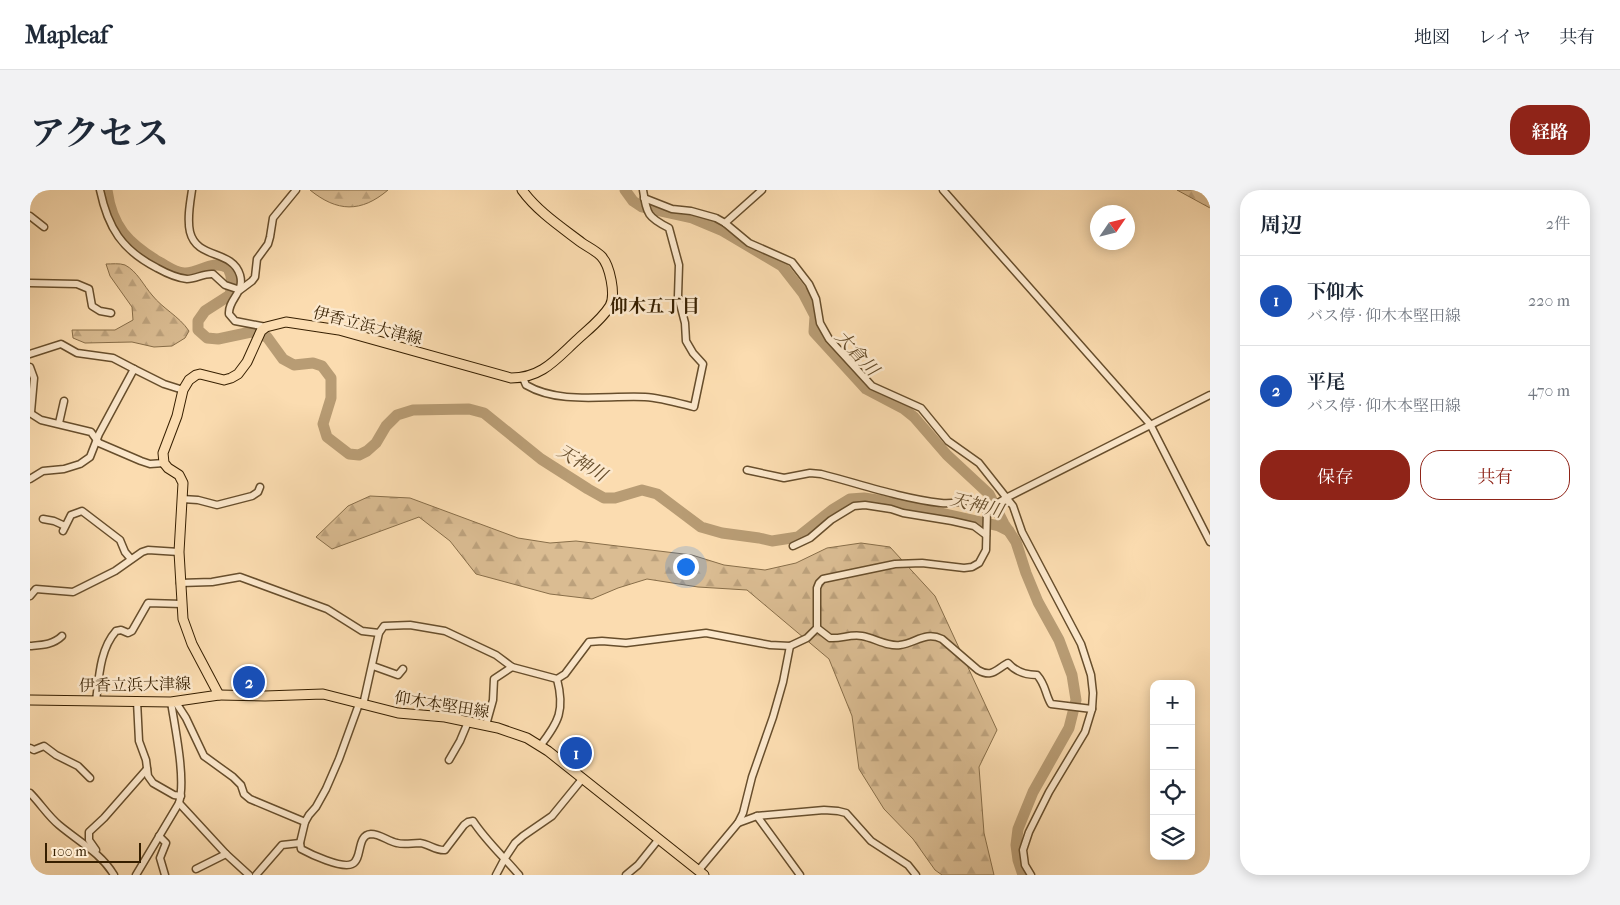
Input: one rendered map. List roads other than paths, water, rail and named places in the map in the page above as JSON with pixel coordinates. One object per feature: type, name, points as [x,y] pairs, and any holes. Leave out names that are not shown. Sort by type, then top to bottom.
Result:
[{"type":"main road","points":[[522,190],[553,221],[601,255],[608,264],[614,297],[600,319],[549,366],[523,378]]},
{"type":"main road","name":"伊香立浜大津線","points":[[264,329],[286,322],[339,330],[511,378],[523,378]]},
{"type":"main road","points":[[164,462],[163,454],[177,416],[183,390],[189,380],[200,374],[224,380],[238,374],[247,362],[264,329]]},
{"type":"main road","name":"伊香立浜大津線","points":[[30,700],[173,701],[219,695],[189,638],[183,619],[179,552],[182,479],[164,462]]},
{"type":"main road","name":"仰木本堅田線","points":[[219,695],[323,694],[398,713],[445,716],[486,725],[527,738],[583,778],[701,873]]},
{"type":"street","points":[[100,190],[105,213],[112,227],[126,247],[134,254],[158,269],[177,277],[187,279],[213,274],[224,285],[238,290]]},
{"type":"street","points":[[192,190],[189,224],[193,240],[204,251],[228,260],[235,265],[241,281],[229,310],[232,318],[235,321],[264,329]]},
{"type":"street","points":[[238,290],[255,277],[257,258],[268,244],[273,218],[296,190]]},
{"type":"street","points":[[523,378],[526,385],[546,394],[598,398],[645,397],[694,407],[703,364],[693,353],[686,341],[685,323],[678,296],[678,265],[669,228],[648,215],[643,190]]},
{"type":"street","points":[[725,223],[762,190]]},
{"type":"street","points":[[942,190],[1150,424],[1210,542]]},
{"type":"street","points":[[644,198],[672,209],[706,214],[725,223],[749,243],[792,262],[809,284],[816,299],[820,323],[830,338],[872,386],[921,408],[948,441],[979,462],[1013,506],[1022,532],[1080,644],[1091,675],[1093,692],[1092,709],[1084,732],[1049,792],[1029,832],[1023,850],[1025,865],[1031,875]]},
{"type":"street","points":[[30,216],[44,227]]},
{"type":"street","points":[[30,283],[76,284],[89,289],[92,306],[100,311],[111,314]]},
{"type":"street","points":[[30,354],[60,344],[77,354],[113,358],[164,384],[183,390]]},
{"type":"street","points":[[30,367],[34,378],[31,413],[41,420],[90,432],[99,443],[141,461],[150,464],[164,462]]},
{"type":"street","points":[[30,479],[43,471],[64,469],[80,464],[90,457],[96,440],[134,369]]},
{"type":"street","points":[[988,510],[1006,498],[1210,394]]},
{"type":"street","points":[[59,423],[64,401]]},
{"type":"street","points":[[747,470],[784,478],[821,474],[911,498],[943,504],[970,500],[979,503],[988,510]]},
{"type":"street","points":[[182,499],[217,504],[252,496],[258,492],[260,487]]},
{"type":"street","points":[[793,546],[810,538],[832,520],[854,506],[891,509],[903,513],[952,521],[974,526],[986,532]]},
{"type":"street","points":[[557,679],[564,674],[589,642],[626,643],[706,633],[770,645],[790,646],[807,638],[817,628],[817,588],[824,579],[895,564],[922,563],[964,568],[972,567],[979,563],[986,550],[988,510]]},
{"type":"street","points":[[43,519],[54,521],[64,528],[71,515],[82,511],[87,513],[120,540],[125,552],[131,559]]},
{"type":"street","points":[[30,583],[36,589],[73,592],[115,571],[131,559],[148,550],[179,552]]},
{"type":"street","points":[[180,583],[212,582],[240,577],[328,609],[362,631],[379,633]]},
{"type":"street","points":[[30,596],[36,589]]},
{"type":"street","points":[[96,701],[100,665],[111,637],[116,631],[121,630],[128,633],[132,631],[148,603],[182,604]]},
{"type":"street","points":[[519,875],[484,837],[473,821],[464,824],[446,850],[421,843],[403,844],[374,834],[368,834],[362,842],[357,860],[351,865],[345,866],[313,856],[301,849],[300,842],[308,815],[316,807],[326,789],[361,704],[373,666],[379,633],[384,626],[427,627],[445,631],[496,655],[512,667],[557,679]]},
{"type":"street","points":[[817,628],[830,638],[852,635],[898,646],[922,636],[936,636],[984,673],[994,672],[1008,663],[1013,670],[1026,675],[1037,675],[1043,681],[1051,704],[1092,709]]},
{"type":"street","points":[[30,646],[50,644],[62,636]]},
{"type":"street","points":[[701,873],[738,823],[743,813],[752,777],[773,718],[790,646]]},
{"type":"street","points":[[373,666],[398,675],[403,670]]},
{"type":"street","points":[[486,725],[493,700],[494,679],[512,667]]},
{"type":"street","points":[[540,746],[555,727],[560,711],[560,691],[557,679]]},
{"type":"street","points":[[137,701],[139,741],[148,776],[153,783],[174,794],[226,854],[249,875]]},
{"type":"street","points":[[173,701],[186,718],[204,756],[233,777],[241,785],[244,794],[250,800],[305,822]]},
{"type":"street","points":[[136,875],[180,800],[181,780],[173,701]]},
{"type":"street","points":[[449,760],[468,722]]},
{"type":"street","points":[[30,748],[34,750],[44,746],[56,755],[78,766],[90,778]]},
{"type":"street","points":[[97,855],[98,852],[89,840],[89,832],[104,818],[147,769]]},
{"type":"street","points":[[496,875],[505,858],[523,836],[552,816],[583,778]]},
{"type":"street","points":[[30,793],[59,825],[76,836],[97,855],[114,875]]},
{"type":"street","points":[[738,823],[757,816],[838,810],[846,813],[871,841],[908,865],[916,875]]},
{"type":"street","points":[[757,816],[800,875]]},
{"type":"street","points":[[160,836],[166,843],[160,858],[165,875]]},
{"type":"street","points":[[626,875],[638,865],[658,840]]},
{"type":"street","points":[[256,875],[282,845],[300,842]]},
{"type":"street","points":[[196,869],[226,854]]},
{"type":"waterway","name":"天神川","points":[[107,190],[109,203],[117,224],[130,241],[148,255],[171,269],[184,273],[216,265],[228,268],[232,281],[230,295],[205,311],[198,321],[198,330],[207,338],[218,339],[251,332],[267,337],[283,359],[294,365],[313,363],[322,366],[331,378],[331,398],[323,424],[327,437],[349,454],[359,455],[367,451],[376,443],[386,426],[397,415],[413,410],[469,409],[484,413],[541,459],[604,498],[615,498],[642,490],[657,494],[701,527],[722,533],[772,541],[798,537],[832,510],[850,499],[864,498],[891,502],[999,526],[1009,531]]},
{"type":"waterway","name":"大倉川","points":[[625,190],[633,201],[642,207],[692,218],[723,231],[782,266],[803,293],[815,316],[814,332],[866,389],[904,409],[914,417],[947,455],[989,494],[1004,524],[1016,542],[1038,602],[1059,640],[1072,675],[1076,700],[1069,728],[1033,792],[1018,829],[1016,845],[1023,875]]},
{"type":"place","name":"平尾","points":[[249,682]]},
{"type":"place","name":"下仰木","points":[[576,753]]},
{"type":"district","name":"仰木五丁目","points":[[655,306]]}]
